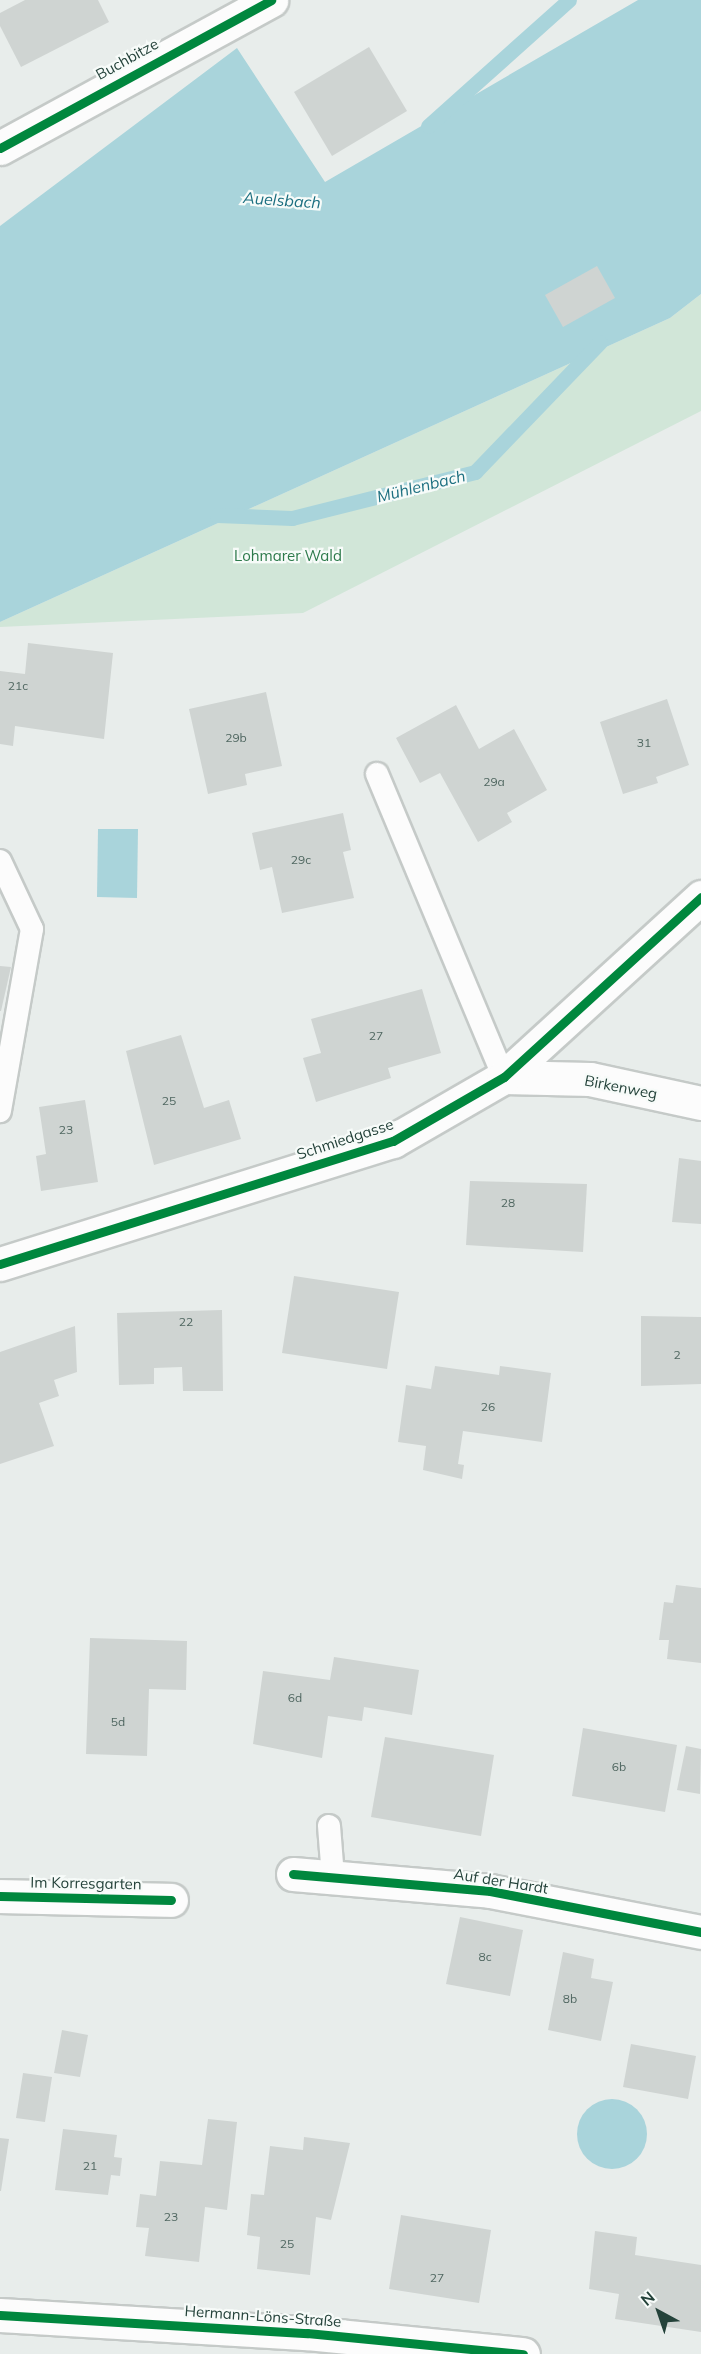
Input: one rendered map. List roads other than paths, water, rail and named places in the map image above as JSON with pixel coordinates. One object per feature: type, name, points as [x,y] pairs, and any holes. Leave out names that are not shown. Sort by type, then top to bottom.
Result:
[{"type":"street","name":"Buchbitze","points":[[0,148],[271,0]]},
{"type":"street","name":"Schmiedgasse","points":[[0,1264],[393,1142],[504,1077],[701,897]]},
{"type":"street","name":"Birkenweg","points":[[504,1077],[590,1079],[701,1103]]},
{"type":"street","name":"Auf der Hardt","points":[[293,1874],[490,1891],[701,1932]]},
{"type":"street","name":"Im Korresgarten","points":[[0,1896],[171,1900]]},
{"type":"street","name":"Hermann-Löns-Straße","points":[[0,2314],[304,2343],[523,2354]]},
{"type":"lane","points":[[377,774],[504,1077]]},
{"type":"lane","points":[[0,861],[32,929],[0,1111]]},
{"type":"lane","points":[[329,1826],[333,1877]]},
{"type":"water","points":[[638,0],[701,0],[701,294],[670,318],[0,622],[0,226],[237,48],[325,182]]},
{"type":"water","points":[[98,829],[138,829],[137,898],[97,897]]},
{"type":"water","points":[[612,2099],[625,2102],[637,2109],[644,2121],[647,2134],[644,2147],[637,2159],[625,2166],[612,2169],[599,2166],[587,2159],[580,2147],[577,2134],[580,2121],[587,2109],[599,2102]]},
{"type":"waterway","name":"Auelsbach","points":[[428,126],[569,0]]},
{"type":"waterway","name":"Mühlenbach","points":[[217,515],[292,518],[475,472],[600,342]]},
{"type":"park label","name":"Lohmarer Wald","points":[[288,556]]}]
